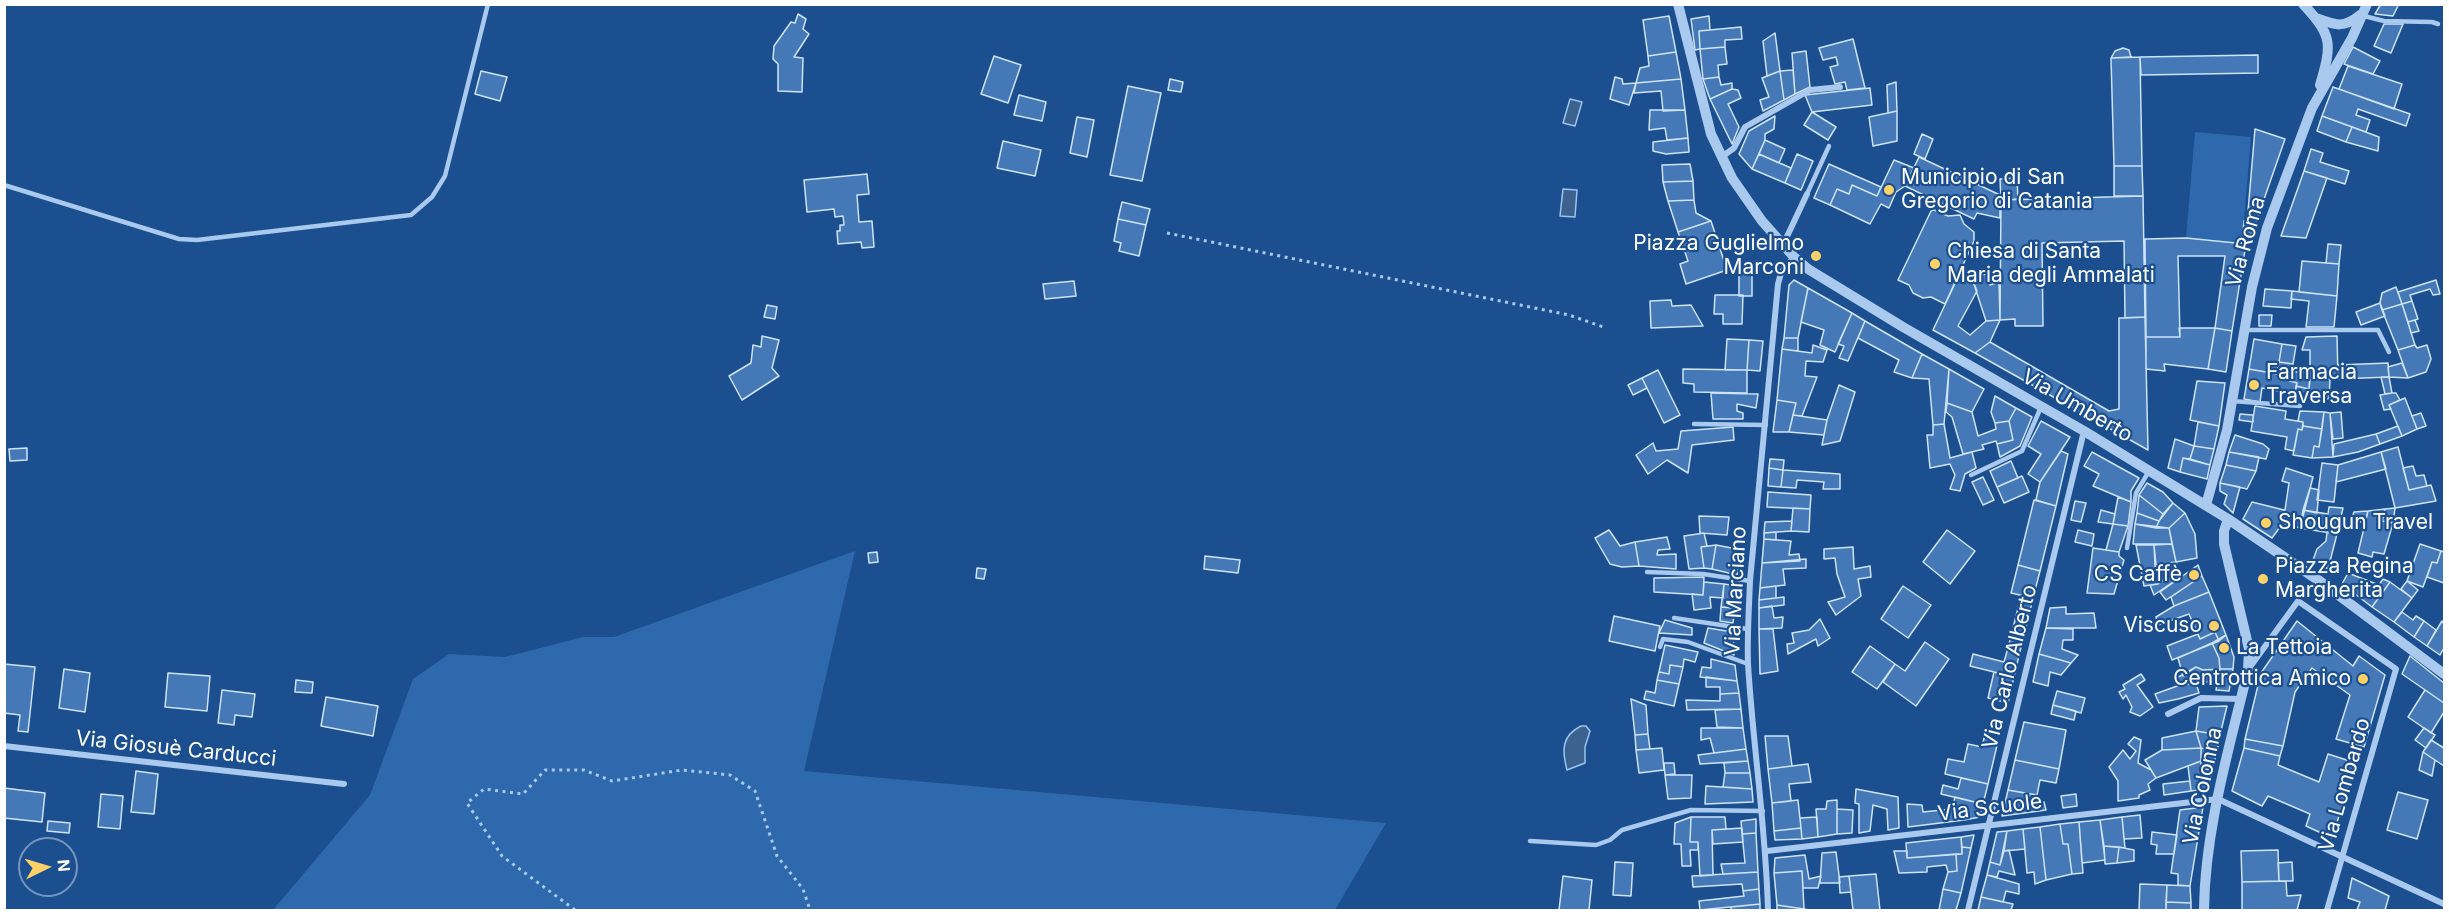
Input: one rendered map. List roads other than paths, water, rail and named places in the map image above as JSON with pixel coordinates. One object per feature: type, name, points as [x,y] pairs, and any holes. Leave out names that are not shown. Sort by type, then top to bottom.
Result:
[{"type":"street","points":[[1678,4],[1703,108],[1711,134],[1722,156],[1734,148],[1745,127],[1810,90],[1839,87]]},
{"type":"street","points":[[2303,4],[2316,18],[2327,36],[2329,54],[2317,97]]},
{"type":"street","name":"Via Roma","points":[[2206,506],[2227,430],[2244,330],[2267,228],[2317,97],[2352,38],[2367,4]]},
{"type":"street","points":[[2316,18],[2334,25],[2346,25],[2361,15]]},
{"type":"street","name":"Via Umberto","points":[[1722,156],[1732,178],[1783,246],[1808,269],[2228,519],[2321,582],[2445,674]]},
{"type":"street","points":[[1783,246],[1807,194]]},
{"type":"street","name":"Via Marciano","points":[[1768,910],[1767,851],[1748,664],[1748,629],[1750,581],[1781,273],[1794,257]]},
{"type":"street","name":"Via Carlo Alberto","points":[[1968,910],[2084,432]]},
{"type":"street","name":"Via Colonna","points":[[2204,910],[2205,877],[2218,799],[2248,670],[2249,649],[2224,544],[2224,531],[2228,519]]},
{"type":"street","name":"Via Lombardo","points":[[2248,670],[2298,601],[2396,669],[2327,910]]},
{"type":"street","points":[[2168,714],[2202,698],[2241,699]]},
{"type":"street","name":"Via Giosuè Carducci","points":[[4,746],[344,784]]},
{"type":"street","points":[[2218,799],[2445,903]]},
{"type":"street","name":"Via Scuole","points":[[1767,851],[2218,799]]},
{"type":"lane","points":[[4,185],[179,239],[197,240],[411,215],[432,197],[445,176],[488,4]]},
{"type":"lane","points":[[2361,15],[2384,21],[2438,24]]},
{"type":"lane","points":[[1807,194],[1829,146]]},
{"type":"lane","points":[[2244,330],[2378,330],[2389,352]]},
{"type":"lane","points":[[2232,401],[2300,406]]},
{"type":"lane","points":[[1971,475],[2022,451],[2041,407]]},
{"type":"lane","points":[[1694,424],[1766,424]]},
{"type":"lane","points":[[2127,548],[2136,493],[2149,471]]},
{"type":"lane","points":[[1647,572],[1703,574],[1750,581]]},
{"type":"lane","points":[[1674,618],[1748,629]]},
{"type":"lane","points":[[1660,647],[1663,639],[1688,642],[1748,664]]},
{"type":"lane","points":[[1530,841],[1596,845],[1610,840],[1622,830],[1690,810],[1763,811]]},
{"type":"place","name":"Municipio di San Gregorio di Catania","points":[[1889,190]]},
{"type":"place","name":"Piazza Guglielmo Marconi","points":[[1816,256]]},
{"type":"place","name":"Chiesa di Santa Maria degli Ammalati","points":[[1935,264]]},
{"type":"place","name":"Farmacia Traversa","points":[[2254,385]]},
{"type":"place","name":"Shougun Travel","points":[[2266,523]]},
{"type":"place","name":"CS Caffè","points":[[2194,575]]},
{"type":"place","name":"Piazza Regina Margherita","points":[[2263,579]]},
{"type":"place","name":"Viscuso","points":[[2214,626]]},
{"type":"place","name":"La Tettoia","points":[[2224,648]]},
{"type":"place","name":"Centrottica Amico","points":[[2363,679]]}]
